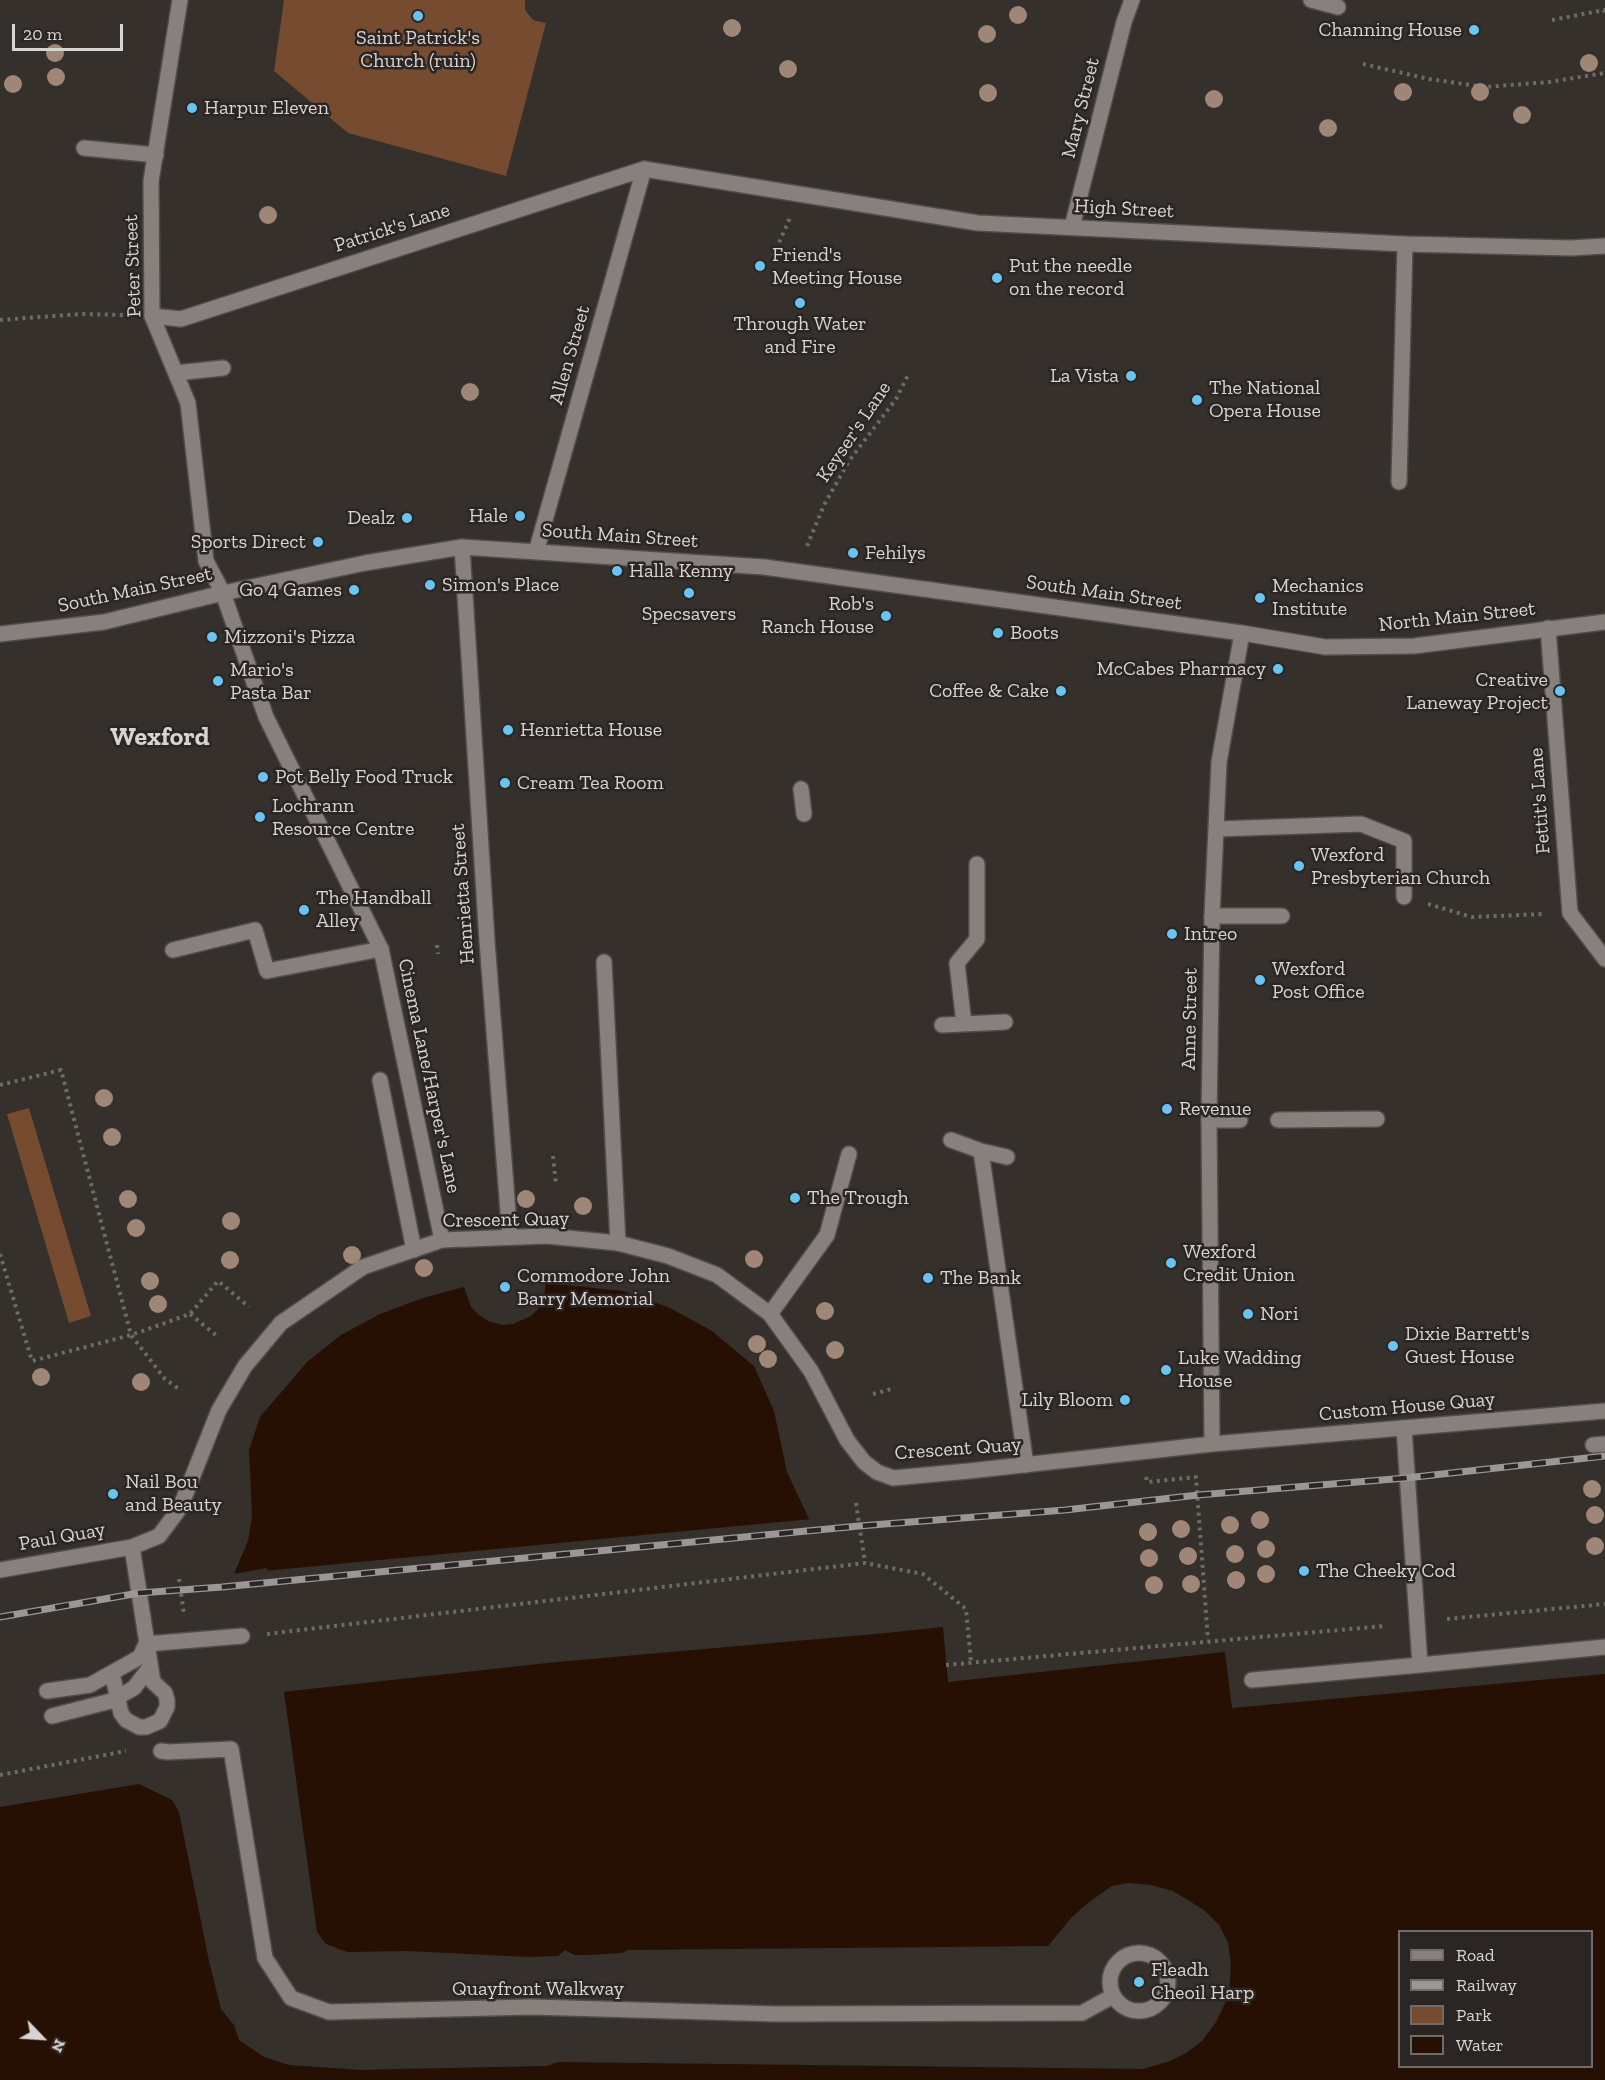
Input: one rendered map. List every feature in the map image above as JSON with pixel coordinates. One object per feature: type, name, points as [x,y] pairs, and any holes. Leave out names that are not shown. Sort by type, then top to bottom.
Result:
[{"type":"street","name":"Peter Street","points":[[180,0],[151,182],[152,316],[188,403],[206,561],[223,593]]},
{"type":"street","name":"Mary Street","points":[[1072,227],[1124,22],[1132,0]]},
{"type":"street","points":[[1311,0],[1338,7]]},
{"type":"street","points":[[84,148],[156,154]]},
{"type":"street","name":"High Street","points":[[644,168],[978,223],[1405,244],[1571,248],[1605,246]]},
{"type":"street","name":"Patrick's Lane","points":[[152,316],[181,319],[644,168]]},
{"type":"street","name":"Allen Street","points":[[536,552],[644,168]]},
{"type":"street","points":[[1399,482],[1405,244]]},
{"type":"street","points":[[176,373],[223,368]]},
{"type":"street","name":"South Main Street","points":[[0,634],[104,622],[223,593],[365,563],[462,547],[764,567],[1242,633]]},
{"type":"street","name":"Henrietta Street","points":[[462,547],[487,941],[510,1237]]},
{"type":"street","name":"Cinema Lane/Harper's Lane","points":[[223,593],[266,717],[381,949],[442,1240]]},
{"type":"street","name":"North Main Street","points":[[1242,633],[1325,647],[1414,646],[1605,622]]},
{"type":"street","name":"Fettit's Lane","points":[[1548,628],[1570,913]]},
{"type":"street","name":"Anne Street","points":[[1212,1443],[1209,1120],[1216,1030],[1212,916],[1219,762],[1242,633]]},
{"type":"street","points":[[801,789],[804,814]]},
{"type":"street","points":[[1216,829],[1361,824],[1404,841],[1404,897]]},
{"type":"street","points":[[964,1024],[957,963],[977,939],[977,864]]},
{"type":"street","points":[[1570,913],[1605,959]]},
{"type":"street","points":[[1212,916],[1282,916]]},
{"type":"street","points":[[173,950],[255,930],[267,971],[381,949]]},
{"type":"street","points":[[604,963],[618,1242]]},
{"type":"street","points":[[942,1025],[1005,1022]]},
{"type":"street","points":[[380,1080],[414,1250]]},
{"type":"street","points":[[1278,1120],[1377,1119]]},
{"type":"street","points":[[1209,1120],[1240,1120]]},
{"type":"street","points":[[951,1140],[981,1151],[1007,1157]]},
{"type":"street","points":[[981,1151],[1026,1465]]},
{"type":"street","points":[[770,1314],[827,1235],[849,1154]]},
{"type":"street","name":"Crescent Quay","points":[[132,1547],[159,1536],[180,1508],[219,1410],[245,1366],[281,1323],[363,1267],[442,1240],[547,1236],[618,1242],[668,1256],[717,1275],[770,1314],[811,1371],[847,1440],[864,1462],[877,1472],[893,1478],[1212,1443]]},
{"type":"street","name":"Custom House Quay","points":[[1212,1443],[1605,1411]]},
{"type":"street","points":[[1404,1428],[1420,1665]]},
{"type":"street","points":[[112,1673],[121,1713],[132,1725],[146,1727],[160,1721],[167,1707],[167,1700],[165,1693],[153,1682],[132,1547]]},
{"type":"street","name":"Paul Quay","points":[[0,1570],[132,1547]]},
{"type":"street","points":[[146,1644],[242,1636]]},
{"type":"street","points":[[47,1691],[90,1685],[140,1657],[146,1644]]},
{"type":"street","points":[[1252,1680],[1605,1647]]},
{"type":"street","points":[[52,1716],[77,1711],[117,1698],[134,1688],[150,1667]]},
{"type":"street","name":"Quayfront Walkway","points":[[161,1751],[231,1749],[265,1958],[291,1998],[329,2012],[531,2007],[777,2014],[1082,2013],[1113,1996]]},
{"type":"path","points":[[1552,20],[1604,10],[1605,13]]},
{"type":"path","points":[[1363,64],[1429,79],[1485,87],[1549,82],[1605,73]]},
{"type":"path","points":[[773,256],[795,208],[805,195]]},
{"type":"path","points":[[0,320],[80,314],[152,316]]},
{"type":"path","name":"Keyser's Lane","points":[[796,572],[824,505],[849,461],[896,399],[908,375]]},
{"type":"path","points":[[1404,897],[1472,917],[1570,913]]},
{"type":"path","points":[[437,945],[438,954]]},
{"type":"path","points":[[0,1085],[61,1070],[131,1335],[165,1379],[178,1389]]},
{"type":"path","points":[[553,1156],[556,1185]]},
{"type":"path","points":[[0,1254],[32,1362],[131,1335],[190,1314],[218,1281],[249,1307]]},
{"type":"path","points":[[190,1314],[217,1336]]},
{"type":"path","points":[[873,1394],[895,1388]]},
{"type":"path","points":[[1143,1452],[1147,1482],[1196,1477],[1208,1640]]},
{"type":"path","points":[[856,1503],[865,1563]]},
{"type":"path","points":[[242,1636],[865,1563],[923,1574],[966,1609],[971,1662]]},
{"type":"path","points":[[179,1579],[187,1641]]},
{"type":"path","points":[[1447,1619],[1605,1604]]},
{"type":"path","points":[[946,1665],[1384,1626]]},
{"type":"path","points":[[0,1775],[116,1752],[148,1748],[161,1751]]},
{"type":"green space","points":[[284,0],[525,0],[525,10],[533,20],[546,23],[506,176],[348,133],[274,71]]},
{"type":"green space","points":[[29,1108],[91,1316],[69,1323],[7,1114]]},
{"type":"water","points":[[546,1283],[623,1291],[670,1308],[712,1331],[754,1366],[774,1411],[787,1472],[867,1632],[886,1633],[943,1627],[948,1682],[1225,1652],[1232,1708],[1605,1674],[1605,2080],[0,2080],[0,1807],[139,1784],[172,1800],[179,1812],[221,2009],[234,2025],[239,2040],[264,2057],[289,2065],[361,2070],[547,2066],[558,2062],[1143,2069],[1170,2061],[1186,2053],[1202,2041],[1216,2022],[1229,1995],[1231,1965],[1228,1943],[1220,1926],[1204,1910],[1173,1891],[1151,1885],[1128,1883],[1112,1886],[1071,1918],[1048,1946],[628,1950],[622,1953],[587,1955],[574,1955],[565,1950],[558,1956],[528,1957],[407,1951],[347,1952],[326,1944],[317,1932],[267,1568],[234,1574],[248,1541],[252,1516],[249,1450],[260,1417],[307,1362],[341,1335],[380,1314],[423,1298],[464,1287],[471,1307],[490,1322],[503,1325],[513,1324],[531,1316],[538,1309],[544,1296]]},
{"type":"pier","points":[[812,1519],[869,1629],[885,1630],[886,1633],[557,1662],[282,1692],[264,1571]]},
{"type":"railway","points":[[0,1617],[139,1593],[859,1526],[1065,1510],[1198,1495],[1406,1478],[1605,1456]]},
{"type":"place","name":"Saint Patrick's Church (ruin)","points":[[418,16]]},
{"type":"place","name":"Channing House","points":[[1474,30]]},
{"type":"place","name":"Harpur Eleven","points":[[192,108]]},
{"type":"place","name":"Friend's Meeting House","points":[[760,266]]},
{"type":"place","name":"Put the needle on the record","points":[[997,278]]},
{"type":"place","name":"Through Water and Fire","points":[[800,303]]},
{"type":"place","name":"La Vista","points":[[1131,376]]},
{"type":"place","name":"The National Opera House","points":[[1197,400]]},
{"type":"place","name":"Hale","points":[[520,516]]},
{"type":"place","name":"Dealz","points":[[407,518]]},
{"type":"place","name":"Sports Direct","points":[[318,542]]},
{"type":"place","name":"Fehilys","points":[[853,553]]},
{"type":"place","name":"Halla Kenny","points":[[617,571]]},
{"type":"place","name":"Simon's Place","points":[[430,585]]},
{"type":"place","name":"Go 4 Games","points":[[354,590]]},
{"type":"place","name":"Specsavers","points":[[689,593]]},
{"type":"place","name":"Mechanics Institute","points":[[1260,598]]},
{"type":"place","name":"Rob's Ranch House","points":[[886,616]]},
{"type":"place","name":"Boots","points":[[998,633]]},
{"type":"place","name":"Mizzoni's Pizza","points":[[212,637]]},
{"type":"place","name":"McCabes Pharmacy","points":[[1278,669]]},
{"type":"place","name":"Mario's Pasta Bar","points":[[218,681]]},
{"type":"place","name":"Coffee & Cake","points":[[1061,691]]},
{"type":"place","name":"Creative Laneway Project","points":[[1560,691]]},
{"type":"place","name":"Henrietta House","points":[[508,730]]},
{"type":"place","name":"Pot Belly Food Truck","points":[[263,777]]},
{"type":"place","name":"Cream Tea Room","points":[[505,783]]},
{"type":"place","name":"Lochrann Resource Centre","points":[[260,817]]},
{"type":"place","name":"Wexford Presbyterian Church","points":[[1299,866]]},
{"type":"place","name":"The Handball Alley","points":[[304,910]]},
{"type":"place","name":"Intreo","points":[[1172,934]]},
{"type":"place","name":"Wexford Post Office","points":[[1260,980]]},
{"type":"place","name":"Revenue","points":[[1167,1109]]},
{"type":"place","name":"The Trough","points":[[795,1198]]},
{"type":"place","name":"Wexford Credit Union","points":[[1171,1263]]},
{"type":"place","name":"The Bank","points":[[928,1278]]},
{"type":"place","name":"Commodore John Barry Memorial","points":[[505,1287]]},
{"type":"place","name":"Nori","points":[[1248,1314]]},
{"type":"place","name":"Dixie Barrett's Guest House","points":[[1393,1346]]},
{"type":"place","name":"Luke Wadding House","points":[[1166,1370]]},
{"type":"place","name":"Lily Bloom","points":[[1125,1400]]},
{"type":"place","name":"Nail Bou and Beauty","points":[[113,1494]]},
{"type":"place","name":"The Cheeky Cod","points":[[1304,1571]]},
{"type":"place","name":"Fleadh Cheoil Harp","points":[[1139,1982]]},
{"type":"district","name":"Wexford","points":[[160,738]]}]
